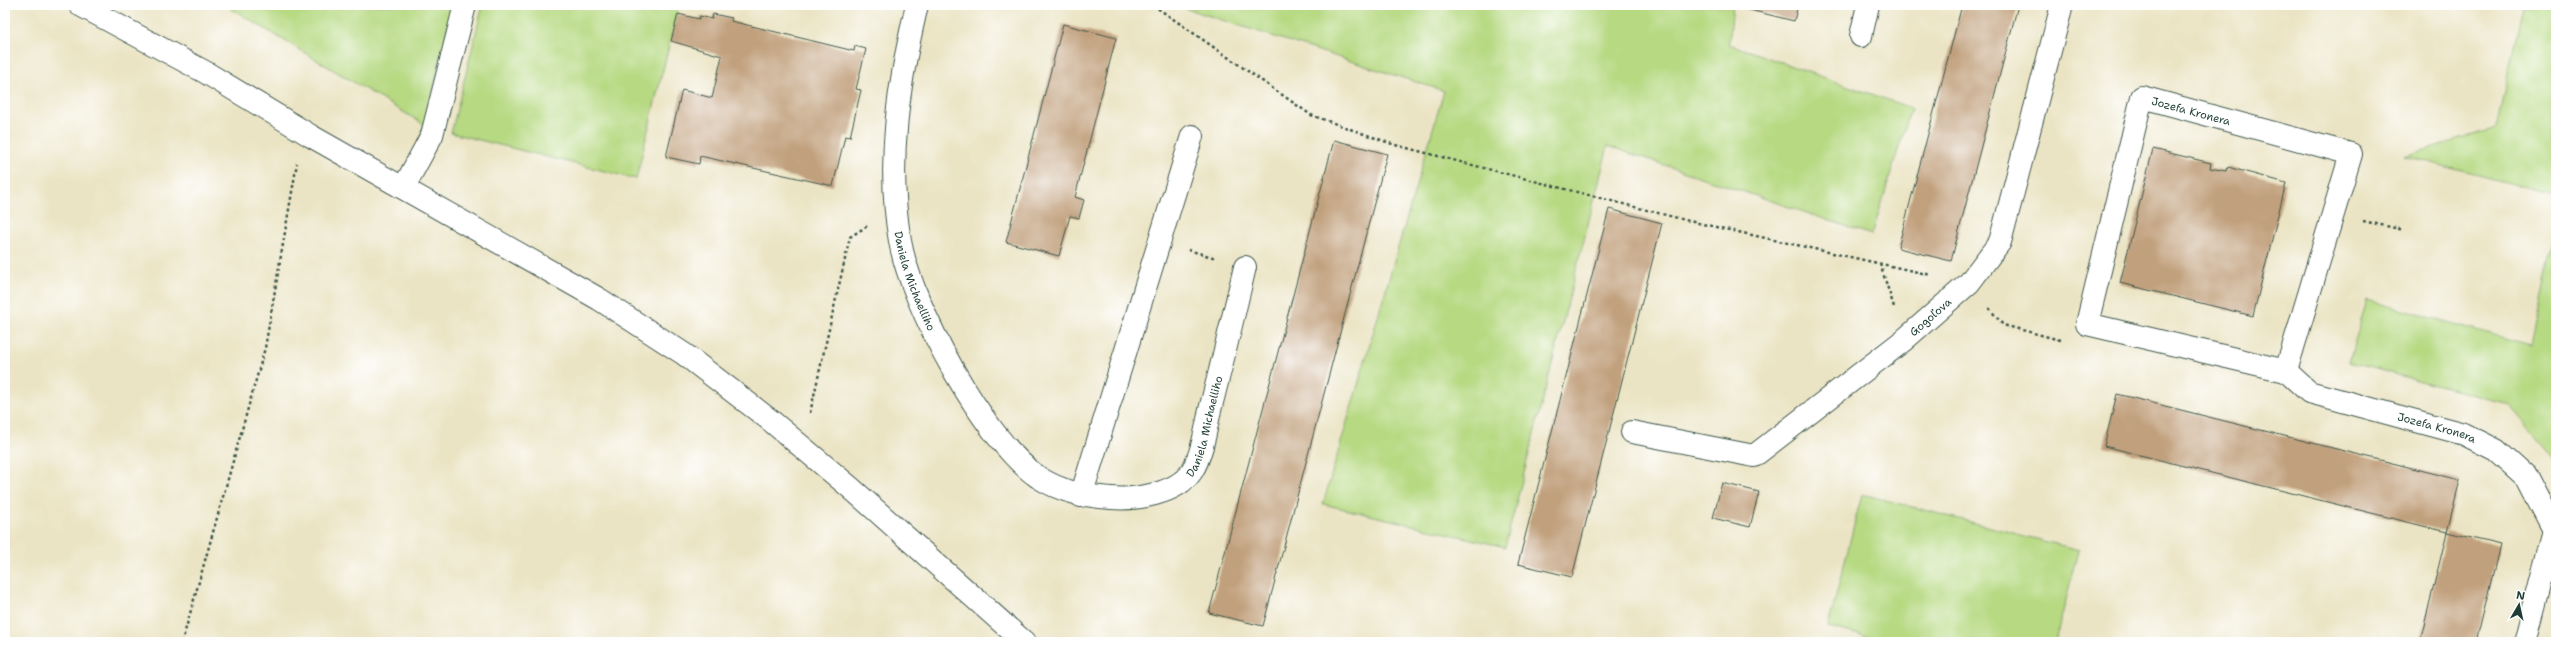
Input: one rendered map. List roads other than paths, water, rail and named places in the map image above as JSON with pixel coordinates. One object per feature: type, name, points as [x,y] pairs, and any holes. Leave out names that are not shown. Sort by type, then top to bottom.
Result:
[{"type":"street","points":[[80,5],[205,72],[311,136],[404,187],[599,299],[684,354],[770,420],[852,489],[1024,642]]},
{"type":"street","points":[[404,187],[432,135],[465,5]]},
{"type":"street","name":"Daniela Michaelliho","points":[[917,5],[908,42],[897,124],[894,174],[900,241],[909,275],[942,346],[978,410],[1006,447],[1037,476],[1054,486],[1081,496],[1115,499],[1153,494],[1175,487],[1192,471],[1202,442],[1246,267]]},
{"type":"street","points":[[1861,36],[1868,5]]},
{"type":"street","name":"Gogoľova","points":[[1632,432],[1754,456],[1904,340],[1969,283],[2000,242],[2062,5]]},
{"type":"street","name":"Jozefa Kronera","points":[[2286,371],[2351,154],[2142,98],[2087,324],[2286,371],[2308,392],[2464,434],[2496,450],[2527,478],[2555,530],[2525,642]]},
{"type":"street","points":[[1081,496],[1192,136]]}]
